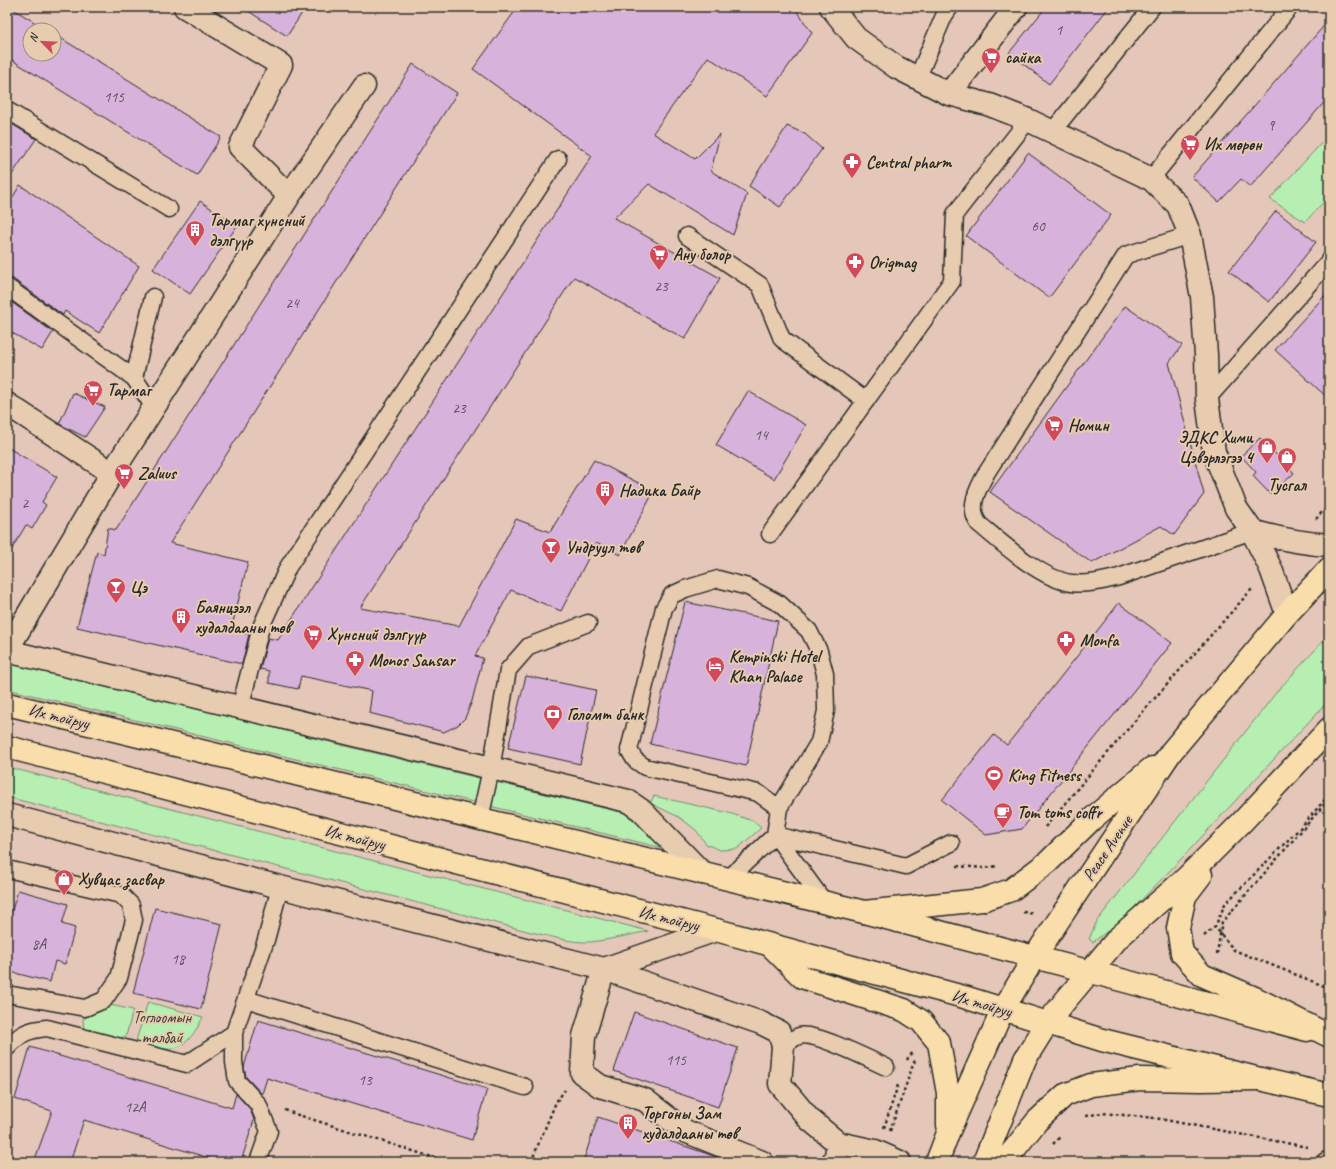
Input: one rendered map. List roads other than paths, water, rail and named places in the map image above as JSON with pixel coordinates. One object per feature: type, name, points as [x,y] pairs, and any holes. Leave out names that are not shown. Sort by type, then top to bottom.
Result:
[{"type":"main road","name":"Peace Avenue","points":[[937,1162],[948,1133],[1003,1009],[1034,958],[1171,752],[1287,614],[1329,569]]},
{"type":"main road","name":"Их тойруу","points":[[7,704],[864,912],[1329,1036]]},
{"type":"main road","points":[[984,1162],[1025,1059],[1048,1022],[1118,938],[1186,878],[1242,822],[1329,729]]},
{"type":"main road","name":"Их тойруу","points":[[7,747],[716,930],[770,946],[964,997],[1102,1040],[1329,1095]]},
{"type":"main road","points":[[864,912],[982,900],[1011,890],[1048,862],[1092,819],[1171,752]]},
{"type":"main road","points":[[1242,822],[1185,896],[1178,928],[1182,953],[1202,975],[1257,998],[1329,1036]]},
{"type":"main road","points":[[770,946],[802,977],[904,1010],[921,1021],[939,1043],[948,1093],[948,1133]]},
{"type":"main road","points":[[1004,1162],[1037,1121],[1065,1095],[1091,1085],[1140,1078],[1201,1080],[1260,1079]]},
{"type":"street","points":[[185,7],[281,66],[240,147],[289,196]]},
{"type":"street","points":[[831,7],[856,38],[896,67],[917,79],[949,94],[990,105],[1028,120],[1151,179],[1178,205],[1190,235],[1202,297],[1207,399],[1214,452],[1236,508],[1252,531],[1271,569],[1287,614]]},
{"type":"street","points":[[949,94],[1016,7]]},
{"type":"street","points":[[364,86],[289,196],[112,473],[7,651],[628,801],[641,810],[702,873]]},
{"type":"street","points":[[7,404],[112,473]]},
{"type":"street","points":[[1252,531],[1274,538],[1295,542],[1329,545]]},
{"type":"street","points":[[7,815],[280,887],[604,969],[761,1023],[779,1032],[783,1046],[780,1084],[836,1152],[886,1156]]},
{"type":"street","points":[[604,969],[716,930]]},
{"type":"street","points":[[604,969],[584,1036],[582,1073],[600,1086],[645,1100],[685,1131],[762,1162]]},
{"type":"lane","points":[[917,79],[944,16],[950,7]]},
{"type":"lane","points":[[1052,132],[1152,7]]},
{"type":"lane","points":[[1151,179],[1290,7]]},
{"type":"lane","points":[[7,110],[169,209]]},
{"type":"lane","points":[[770,534],[952,281],[955,214],[1028,120]]},
{"type":"lane","points":[[240,708],[261,627],[288,567],[558,159]]},
{"type":"lane","points":[[1190,235],[1126,255],[987,472],[977,491],[973,509],[974,518],[979,524],[1022,558],[1055,578],[1070,583],[1098,582],[1119,577],[1252,531]]},
{"type":"lane","points":[[687,236],[760,285],[782,339],[866,401]]},
{"type":"lane","points":[[1207,399],[1329,260]]},
{"type":"lane","points":[[7,287],[134,378],[154,407]]},
{"type":"lane","points":[[134,378],[153,297]]},
{"type":"lane","points":[[728,879],[775,835],[779,808],[819,742],[826,711],[825,674],[819,651],[809,631],[780,604],[748,587],[718,579],[685,589],[672,595],[664,608],[630,750],[635,760],[645,767],[758,793],[779,808]]},
{"type":"lane","points":[[480,819],[491,769],[508,670],[529,646],[588,623]]},
{"type":"lane","points":[[775,835],[906,866],[951,843]]},
{"type":"lane","points":[[775,835],[825,903]]},
{"type":"lane","points":[[7,868],[26,874],[121,894],[131,905],[134,920],[119,978],[104,1000],[85,1008],[7,994]]},
{"type":"lane","points":[[258,1162],[269,1131],[258,1104],[237,1081],[234,1062],[234,1034],[266,940],[280,887]]},
{"type":"lane","points":[[246,998],[525,1087]]},
{"type":"lane","points":[[7,1048],[17,1038],[31,1030],[47,1028],[187,1064],[234,1034]]},
{"type":"lane","points":[[783,1046],[800,1036],[810,1036],[843,1047],[886,1067]]},
{"type":"lane","points":[[1324,1162],[1329,1159]]},
{"type":"place","name":"сайка","points":[[991,74]]},
{"type":"place","name":"Их мөрөн","points":[[1190,161]]},
{"type":"place","name":"Central pharm","points":[[852,179]]},
{"type":"place","name":"Тармаг хүнсний дэлгүүр","points":[[195,247]]},
{"type":"place","name":"Ану болор","points":[[659,271]]},
{"type":"place","name":"Origmag","points":[[855,279]]},
{"type":"place","name":"Тармаг","points":[[93,407]]},
{"type":"place","name":"Номин","points":[[1054,442]]},
{"type":"place","name":"ЭДКС Хими Цэвэрлэгээ 4","points":[[1267,464]]},
{"type":"place","name":"Тусгал","points":[[1287,474]]},
{"type":"place","name":"Zaluus","points":[[124,490]]},
{"type":"place","name":"Надика Байр","points":[[605,507]]},
{"type":"place","name":"Ундруул төв","points":[[551,564]]},
{"type":"place","name":"Цэ","points":[[116,604]]},
{"type":"place","name":"Баянцээл худалдааны төв","points":[[181,634]]},
{"type":"place","name":"Хүнсний дэлгүүр","points":[[313,651]]},
{"type":"place","name":"Monfa","points":[[1066,657]]},
{"type":"place","name":"Monos Sansar","points":[[355,677]]},
{"type":"place","name":"Kempinski Hotel Khan Palace","points":[[715,683]]},
{"type":"place","name":"Голомт банк","points":[[553,731]]},
{"type":"place","name":"King Fitness","points":[[994,792]]},
{"type":"place","name":"Tom toms coffr","points":[[1003,829]]},
{"type":"place","name":"Хувцас засвар","points":[[64,896]]},
{"type":"place","name":"Торгоны Зам худалдааны төв","points":[[628,1140]]},
{"type":"park label","name":"Тоглоомын талбай","points":[[162,1027]]}]
